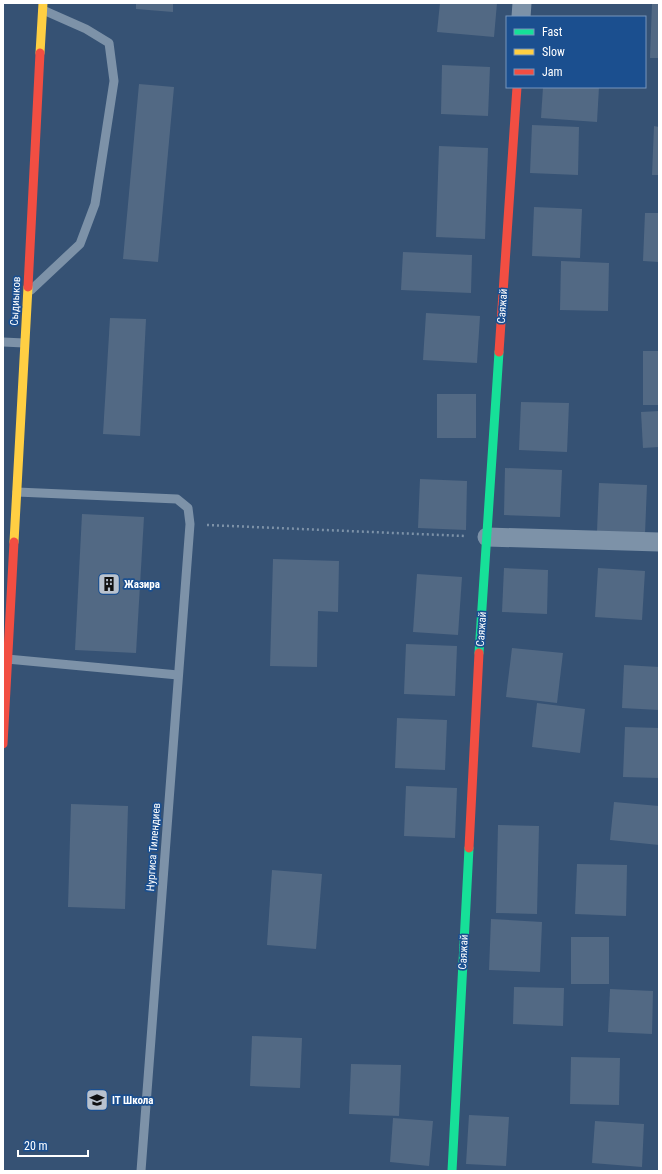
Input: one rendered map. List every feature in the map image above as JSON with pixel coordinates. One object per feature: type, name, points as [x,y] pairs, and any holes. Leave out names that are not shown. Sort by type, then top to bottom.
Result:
[{"type":"street","points":[[521,16],[522,3]]},
{"type":"street","name":"Сыдиыков","points":[[3,744],[43,7]]},
{"type":"street","name":"Саяжай","points":[[452,1171],[487,537],[517,88]]},
{"type":"street","points":[[487,537],[659,542]]},
{"type":"lane","points":[[27,294],[80,244],[95,204],[114,81],[109,43],[86,29],[43,7]]},
{"type":"lane","points":[[3,342],[24,343]]},
{"type":"lane","points":[[17,492],[177,500],[188,508],[190,524]]},
{"type":"lane","name":"Нургиса Тилендиев","points":[[141,1171],[190,524]]},
{"type":"lane","points":[[7,659],[178,675]]},
{"type":"path","points":[[190,524],[487,537]]},
{"type":"building","points":[[136,3],[173,3],[173,12],[136,9]]},
{"type":"building","points":[[440,3],[497,3],[494,37],[437,32]]},
{"type":"building","points":[[652,3],[659,3],[659,58],[650,58]]},
{"type":"building","points":[[442,65],[490,67],[488,116],[441,114]]},
{"type":"building","points":[[139,84],[174,87],[158,262],[123,259]]},
{"type":"building","points":[[543,88],[599,88],[597,122],[541,118]]},
{"type":"building","points":[[532,125],[579,127],[578,175],[530,173]]},
{"type":"building","points":[[654,126],[659,127],[659,175],[652,175]]},
{"type":"building","points":[[439,146],[488,148],[485,239],[436,237]]},
{"type":"building","points":[[534,207],[582,209],[580,258],[532,256]]},
{"type":"building","points":[[645,213],[659,213],[659,262],[643,261]]},
{"type":"building","points":[[403,252],[472,255],[471,293],[401,290]]},
{"type":"building","points":[[561,261],[609,263],[608,311],[560,310]]},
{"type":"building","points":[[426,313],[480,316],[477,363],[423,360]]},
{"type":"building","points":[[110,318],[146,319],[140,436],[103,434]]},
{"type":"building","points":[[643,351],[659,351],[659,405],[643,405]]},
{"type":"building","points":[[437,394],[476,394],[476,438],[437,438]]},
{"type":"building","points":[[521,402],[569,403],[567,452],[519,450]]},
{"type":"building","points":[[659,411],[659,447],[643,448],[641,412]]},
{"type":"building","points":[[505,468],[562,470],[560,517],[504,515]]},
{"type":"building","points":[[420,479],[467,481],[466,530],[418,528]]},
{"type":"building","points":[[599,483],[647,485],[645,534],[597,532]]},
{"type":"building","name":"Жазира","points":[[82,514],[144,517],[136,653],[75,650]]},
{"type":"building","points":[[273,559],[339,561],[338,612],[318,611],[317,667],[270,666]]},
{"type":"building","points":[[504,568],[548,570],[547,614],[502,612]]},
{"type":"building","points":[[598,568],[645,571],[642,620],[595,617]]},
{"type":"building","points":[[417,574],[462,577],[458,635],[413,632]]},
{"type":"building","points":[[406,644],[457,646],[455,696],[404,694]]},
{"type":"building","points":[[512,648],[563,653],[557,703],[506,697]]},
{"type":"building","points":[[624,665],[659,667],[659,710],[622,708]]},
{"type":"building","points":[[537,703],[585,709],[580,753],[532,747]]},
{"type":"building","points":[[397,718],[447,720],[445,770],[395,768]]},
{"type":"building","points":[[625,727],[659,728],[659,778],[623,777]]},
{"type":"building","points":[[406,786],[457,788],[455,838],[404,836]]},
{"type":"building","points":[[614,802],[659,806],[659,845],[610,840]]},
{"type":"building","points":[[71,804],[128,806],[125,909],[68,907]]},
{"type":"building","points":[[498,825],[539,826],[537,914],[496,913]]},
{"type":"building","points":[[577,864],[627,865],[626,916],[575,914]]},
{"type":"building","points":[[272,870],[322,874],[316,949],[267,945]]},
{"type":"building","points":[[491,919],[542,922],[540,972],[489,970]]},
{"type":"building","points":[[571,937],[609,937],[609,984],[571,984]]},
{"type":"building","points":[[514,987],[564,988],[563,1026],[513,1024]]},
{"type":"building","points":[[610,989],[653,991],[652,1034],[608,1032]]},
{"type":"building","points":[[252,1036],[302,1038],[300,1088],[250,1086]]},
{"type":"building","points":[[571,1057],[620,1058],[619,1105],[570,1104]]},
{"type":"building","points":[[351,1064],[401,1065],[399,1116],[349,1114]]},
{"type":"building","points":[[469,1115],[509,1117],[506,1166],[466,1164]]},
{"type":"building","points":[[393,1118],[433,1121],[429,1166],[390,1162]]},
{"type":"building","points":[[595,1121],[644,1124],[642,1167],[592,1163]]},
{"type":"traffic: fast","points":[[479,653],[499,352]]},
{"type":"traffic: fast","points":[[452,1171],[469,848]]},
{"type":"traffic: slow","points":[[40,53],[43,3]]},
{"type":"traffic: slow","points":[[14,542],[28,287]]},
{"type":"traffic: jam","points":[[28,287],[40,53]]},
{"type":"traffic: jam","points":[[499,352],[517,88]]},
{"type":"traffic: jam","points":[[3,744],[14,542]]},
{"type":"traffic: jam","points":[[469,848],[479,653]]},
{"type":"place","name":"Жазира","points":[[109,584]]},
{"type":"place","name":"IT Школа","points":[[97,1100]]}]
